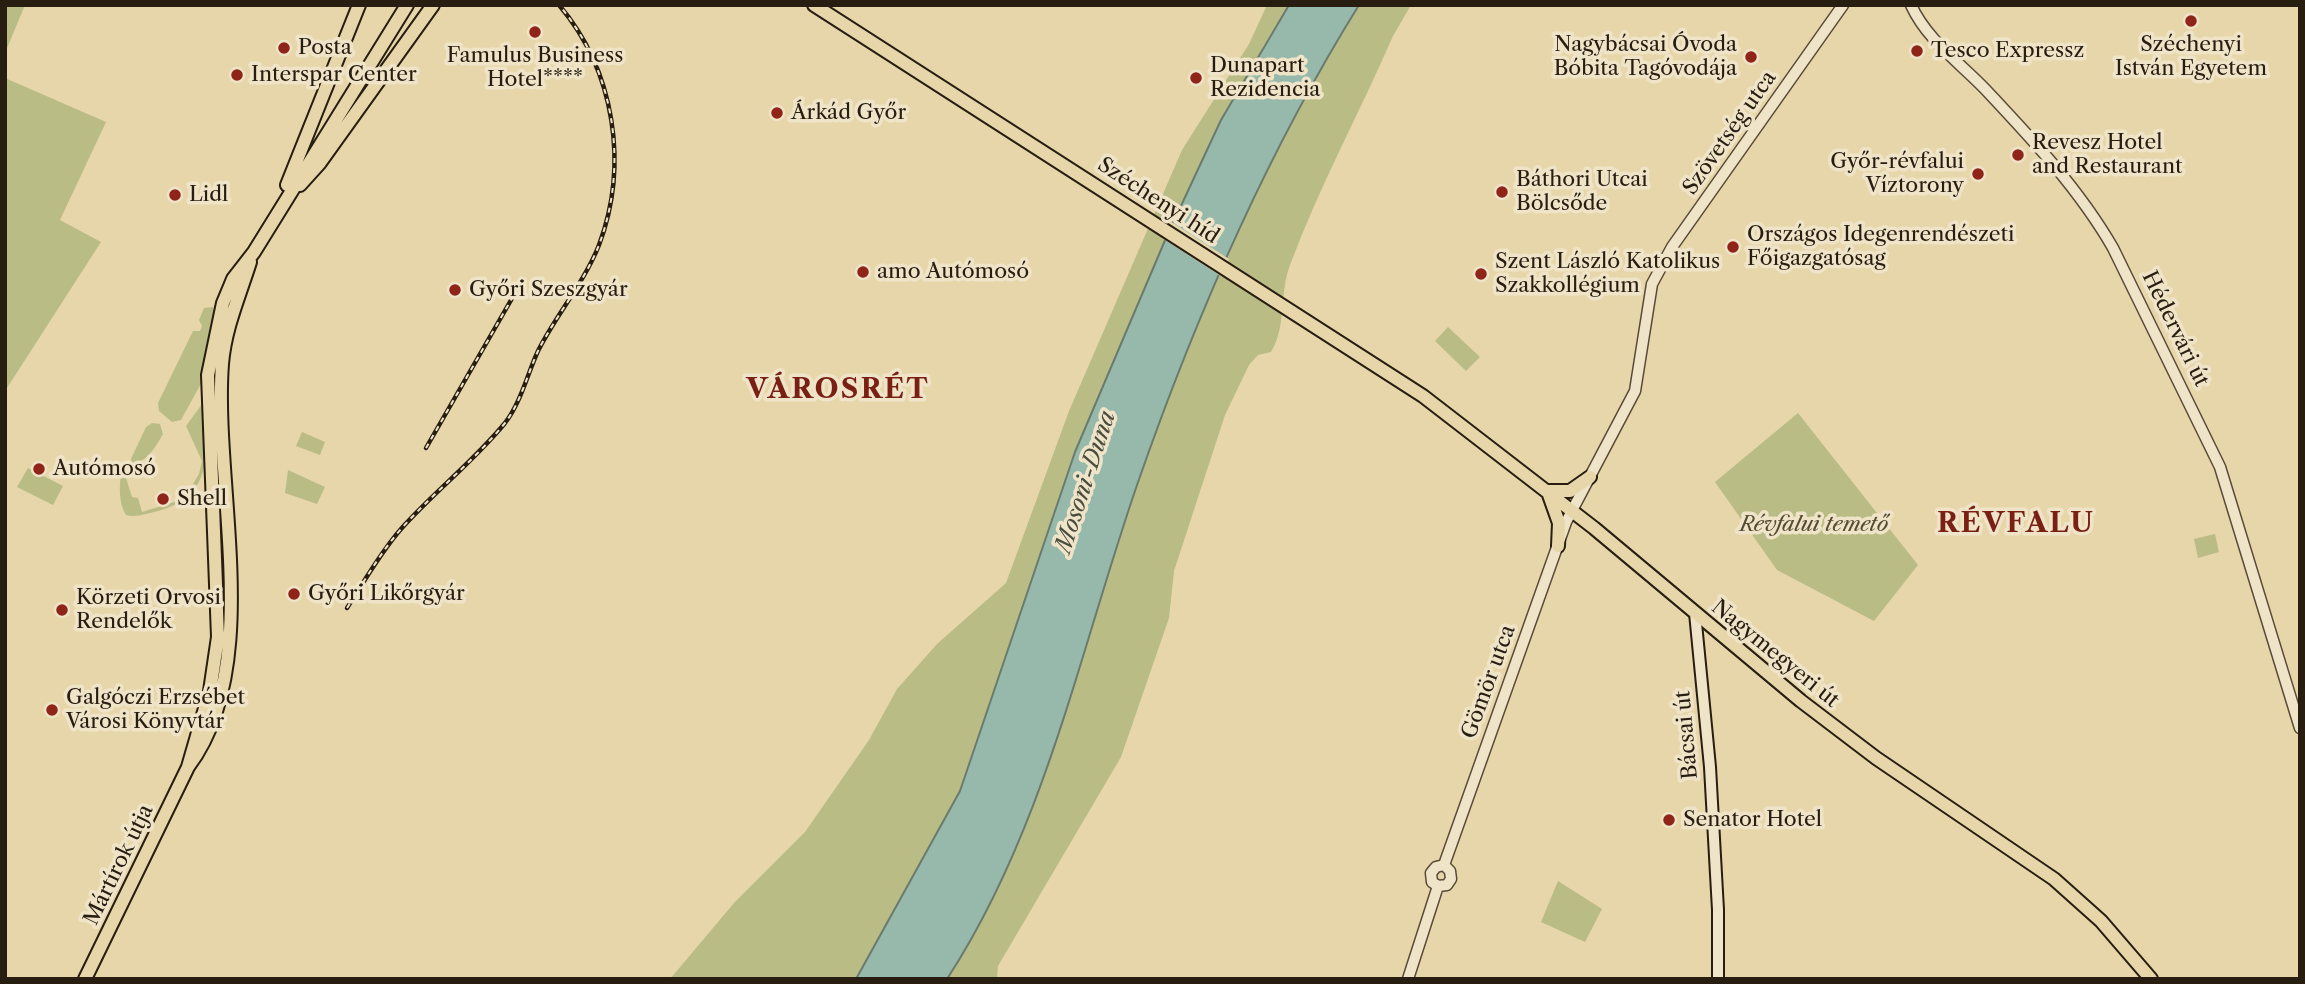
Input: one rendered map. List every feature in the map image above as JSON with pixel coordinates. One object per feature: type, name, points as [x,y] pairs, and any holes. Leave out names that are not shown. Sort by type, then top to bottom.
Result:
[{"type":"main road","points":[[276,211],[359,5]]},
{"type":"main road","points":[[276,211],[407,5]]},
{"type":"main road","points":[[276,211],[319,164],[433,5]]},
{"type":"main road","name":"Széchenyi híd","points":[[814,5],[1372,361]]},
{"type":"main road","name":"Mártírok útja","points":[[85,979],[188,767],[198,755],[211,726],[228,658],[222,531],[222,364],[229,322],[254,252],[276,211]]},
{"type":"main road","name":"Nagymegyeri út","points":[[1372,361],[1481,438],[1876,758],[2054,880],[2101,921],[2151,979]]},
{"type":"main road","points":[[1545,489],[1549,492],[1565,492],[1590,477]]},
{"type":"main road","points":[[1545,489],[1559,523],[1558,545]]},
{"type":"main road","name":"Bácsai út","points":[[1695,613],[1710,767],[1719,934],[1718,979]]},
{"type":"street","name":"Szövetség utca","points":[[1638,379],[1652,284],[1672,247],[1843,5]]},
{"type":"street","name":"Hédervári út","points":[[1912,5],[1938,44],[2047,156],[2094,216],[2113,248],[2220,467],[2300,728]]},
{"type":"street","name":"Gömör utca","points":[[1408,979],[1438,886],[1432,882],[1431,873],[1436,867],[1444,866],[1558,545],[1572,512],[1627,409],[1638,379]]},
{"type":"green space","points":[[5,5],[25,5],[5,53]]},
{"type":"green space","points":[[1267,5],[1289,5],[1264,45],[1166,238],[1075,452],[960,791],[856,979],[670,979],[734,903],[805,832],[869,740],[897,689],[937,644],[1006,583],[1069,411],[1182,150],[1249,44]]},
{"type":"green space","points":[[1359,5],[1411,5],[1393,36],[1301,236],[1287,276],[1276,342],[1271,352],[1258,355],[1249,365],[1225,415],[1174,571],[1169,618],[1121,757],[998,966],[997,979],[947,979],[981,922],[1034,801],[1077,677],[1136,488],[1207,301],[1262,180],[1325,62]]},
{"type":"green space","points":[[5,78],[106,122],[60,220],[101,242],[5,391]]},
{"type":"green space","points":[[213,307],[215,313],[203,380],[181,420],[172,422],[159,411],[158,403],[193,331],[200,331],[202,326],[199,320],[204,308]]},
{"type":"green space","points":[[1448,327],[1480,357],[1466,371],[1435,341]]},
{"type":"green space","points":[[202,404],[206,440],[203,471],[198,484],[184,499],[199,474],[202,461],[186,426]]},
{"type":"green space","name":"Révfalui temető","points":[[1798,413],[1918,565],[1874,621],[1777,570],[1715,482]]},
{"type":"green space","points":[[152,423],[160,424],[163,434],[147,457],[132,463],[131,459],[146,427]]},
{"type":"green space","points":[[302,432],[325,442],[320,455],[296,446]]},
{"type":"green space","points":[[28,468],[63,486],[53,505],[17,487]]},
{"type":"green space","points":[[288,470],[325,487],[317,504],[285,493]]},
{"type":"green space","points":[[125,471],[130,473],[131,476],[126,478],[132,497],[138,498],[142,512],[183,499],[158,511],[138,516],[126,515],[120,496],[121,474]]},
{"type":"green space","points":[[2215,534],[2219,552],[2198,558],[2194,539]]},
{"type":"green space","points":[[1558,881],[1602,909],[1585,942],[1541,922]]},
{"type":"water","name":"Mosoni-Duna","points":[[1289,5],[1359,5],[1325,62],[1262,180],[1207,301],[1158,425],[1056,740],[1009,863],[981,922],[947,979],[856,979],[960,791],[1075,452],[1166,238],[1221,120]]},
{"type":"pier","points":[[1170,221],[1229,259],[1222,277],[1162,238]]},
{"type":"railway","points":[[347,608],[401,529],[511,415],[538,351],[586,273],[599,245],[613,183],[611,120],[593,59],[578,31],[559,5]]},
{"type":"railway","points":[[426,448],[522,281]]},
{"type":"place","name":"Széchenyi István Egyetem","points":[[2191,21]]},
{"type":"place","name":"Famulus Business Hotel****","points":[[535,32]]},
{"type":"place","name":"Posta","points":[[284,48]]},
{"type":"place","name":"Tesco Expressz","points":[[1917,51]]},
{"type":"place","name":"Nagybácsai Óvoda Bóbita Tagóvodája","points":[[1751,57]]},
{"type":"place","name":"Interspar Center","points":[[237,75]]},
{"type":"place","name":"Dunapart Rezidencia","points":[[1196,78]]},
{"type":"place","name":"Árkád Győr","points":[[777,113]]},
{"type":"place","name":"Revesz Hotel and Restaurant","points":[[2018,155]]},
{"type":"place","name":"Győr-révfalui Víztorony","points":[[1978,174]]},
{"type":"place","name":"Báthori Utcai Bölcsőde","points":[[1502,192]]},
{"type":"place","name":"Lidl","points":[[175,195]]},
{"type":"place","name":"Országos Idegenrendészeti Főigazgatósag","points":[[1733,247]]},
{"type":"place","name":"amo Autómosó","points":[[863,272]]},
{"type":"place","name":"Szent László Katolikus Szakkollégium","points":[[1481,274]]},
{"type":"place","name":"Győri Szeszgyár","points":[[455,290]]},
{"type":"place","name":"Autómosó","points":[[39,469]]},
{"type":"place","name":"Shell","points":[[163,499]]},
{"type":"place","name":"Győri Likőrgyár","points":[[294,594]]},
{"type":"place","name":"Körzeti Orvosi Rendelők","points":[[62,610]]},
{"type":"place","name":"Galgóczi Erzsébet Városi Könyvtár","points":[[52,710]]},
{"type":"place","name":"Senator Hotel","points":[[1669,820]]},
{"type":"district","name":"VÁROSRÉT","points":[[838,390]]},
{"type":"district","name":"RÉVFALU","points":[[2016,524]]}]
